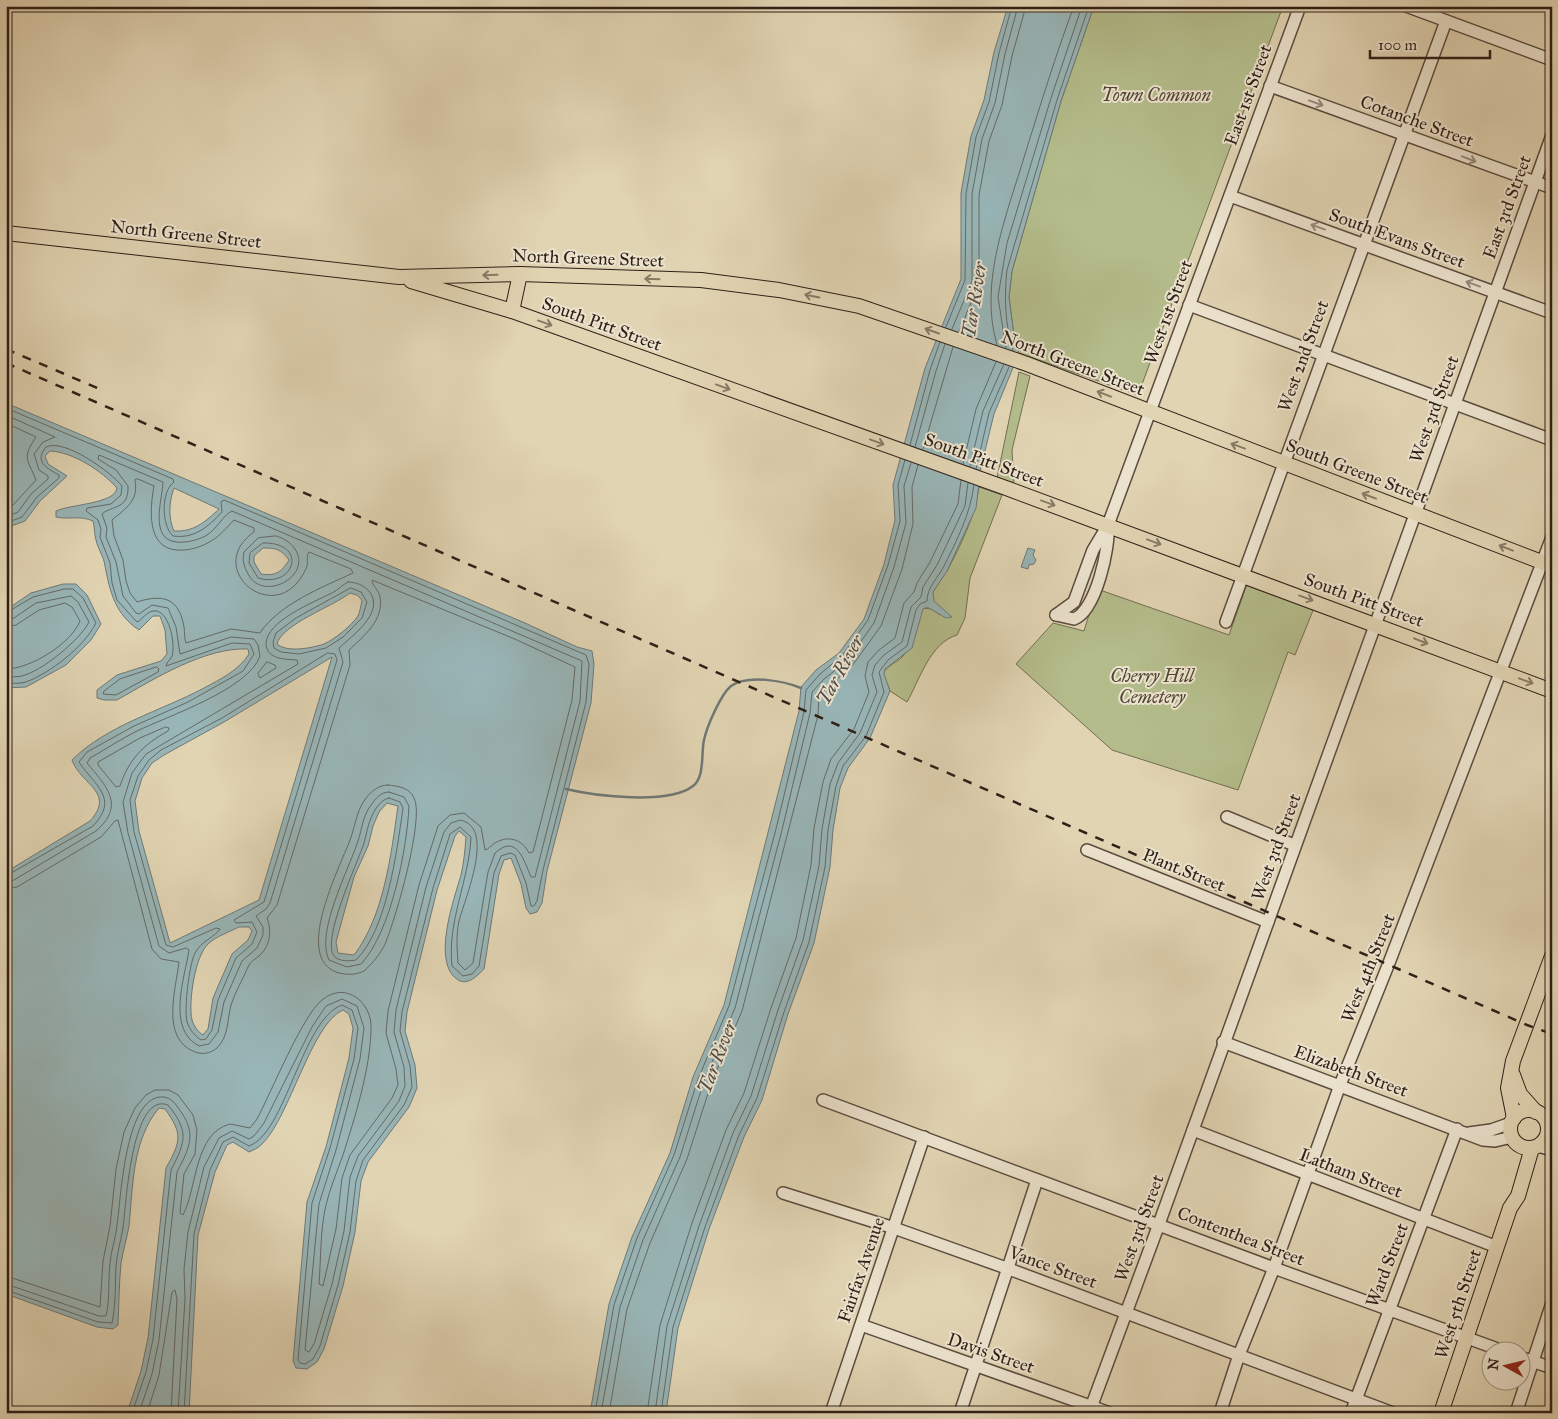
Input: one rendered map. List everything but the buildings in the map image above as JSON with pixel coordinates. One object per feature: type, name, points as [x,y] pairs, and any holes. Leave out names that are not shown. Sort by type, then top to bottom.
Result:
[{"type":"main road","name":"North Greene Street","points":[[6,233],[399,277],[520,274],[701,280],[762,287],[859,306],[1027,364],[1150,412]]},
{"type":"main road","points":[[512,311],[520,274]]},
{"type":"main road","name":"South Pitt Street","points":[[399,277],[512,311],[1002,486],[1552,691]]},
{"type":"main road","name":"South Greene Street","points":[[1150,412],[1546,564]]},
{"type":"main road","name":"West 5th Street","points":[[1441,1413],[1510,1208],[1510,1193],[1518,1169],[1521,1136],[1508,1088],[1511,1070],[1552,956]]},
{"type":"main road","points":[[1511,1070],[1520,1094],[1545,1120],[1550,1135],[1543,1142],[1521,1136],[1524,1111],[1536,1112]]},
{"type":"street","name":"East 1st Street","points":[[1230,196],[1300,6]]},
{"type":"street","points":[[1406,6],[1552,60]]},
{"type":"street","name":"West 2nd Street","points":[[1226,622],[1322,355],[1446,21]]},
{"type":"street","name":"Cotanche Street","points":[[1270,86],[1552,188]]},
{"type":"street","name":"East 3rd Street","points":[[1495,292],[1552,134]]},
{"type":"street","name":"South Evans Street","points":[[1230,196],[1552,313]]},
{"type":"street","name":"West 1st Street","points":[[1108,525],[1230,196]]},
{"type":"street","name":"West 3rd Street","points":[[1090,1409],[1160,1224],[1223,1042],[1495,292]]},
{"type":"street","points":[[1189,305],[1552,440]]},
{"type":"street","points":[[1108,525],[1109,540],[1086,612],[1079,618],[1074,619],[1056,615],[1072,604],[1096,545],[1108,525]]},
{"type":"street","name":"West 4th Street","points":[[1220,1413],[1239,1355],[1274,1268],[1340,1085],[1389,963],[1500,672],[1546,564],[1552,538]]},
{"type":"street","points":[[1087,568],[1100,572]]},
{"type":"street","points":[[1072,604],[1079,618]]},
{"type":"street","points":[[1227,817],[1294,845]]},
{"type":"street","name":"Plant Street","points":[[1087,850],[1268,922]]},
{"type":"street","name":"Elizabeth Street","points":[[1223,1042],[1462,1131],[1486,1131],[1521,1136]]},
{"type":"street","name":"Contenthea Street","points":[[822,1100],[1160,1224],[1274,1268],[1480,1342]]},
{"type":"street","name":"Latham Street","points":[[1194,1130],[1497,1247]]},
{"type":"street","name":"Ward Street","points":[[1351,1413],[1423,1220],[1462,1131]]},
{"type":"street","points":[[1521,1136],[1552,1150]]},
{"type":"street","name":"Fairfax Avenue","points":[[831,1413],[924,1138]]},
{"type":"street","points":[[960,1413],[1037,1180]]},
{"type":"street","name":"Vance Street","points":[[783,1193],[894,1228],[1009,1269],[1393,1413]]},
{"type":"street","points":[[1516,1413],[1552,1303]]},
{"type":"street","name":"Davis Street","points":[[861,1325],[1090,1409],[1110,1413]]},
{"type":"street","points":[[1532,1361],[1552,1368]]},
{"type":"green space","name":"Town Common","points":[[1094,6],[1283,6],[1138,395],[1019,353],[1014,336],[1009,297],[1012,271],[1061,101]]},
{"type":"green space","points":[[1019,372],[1030,376],[1012,450],[1014,482],[1007,483],[997,478]]},
{"type":"green space","points":[[979,487],[1002,495],[970,578],[965,618],[957,635],[948,639],[933,654],[921,673],[907,702],[890,691],[883,674],[887,668],[901,658],[908,650],[923,608],[932,609],[940,615],[932,595],[947,571],[967,530]]},
{"type":"green space","name":"Cherry Hill Cemetery","points":[[1247,584],[1314,608],[1295,655],[1288,652],[1238,790],[1112,750],[1016,664],[1053,623],[1084,631],[1097,589],[1229,635]]},
{"type":"water","name":"Tar River","points":[[1008,6],[1094,6],[1061,101],[1012,271],[1009,297],[1014,336],[1019,353],[994,414],[981,467],[976,508],[947,571],[933,592],[934,601],[952,617],[946,618],[927,607],[923,609],[912,648],[885,669],[884,674],[890,691],[870,738],[848,768],[840,788],[833,830],[830,867],[814,943],[788,1014],[762,1100],[744,1137],[709,1229],[678,1328],[666,1413],[590,1413],[609,1304],[632,1237],[670,1153],[693,1077],[724,1005],[799,711],[801,687],[816,670],[839,653],[864,619],[884,564],[895,520],[893,485],[925,368],[961,279],[961,193],[971,136],[984,100],[994,52]]},
{"type":"water","points":[[6,403],[525,623],[577,647],[592,651],[594,664],[591,703],[547,871],[542,903],[537,912],[530,914],[526,908],[521,884],[511,858],[504,860],[499,874],[484,969],[465,982],[458,980],[450,972],[446,960],[445,946],[450,914],[462,870],[466,837],[459,831],[455,836],[437,890],[407,1012],[405,1031],[415,1065],[417,1088],[409,1107],[368,1162],[361,1181],[355,1232],[343,1286],[324,1349],[317,1362],[307,1369],[296,1368],[293,1361],[307,1202],[326,1147],[349,1058],[353,1028],[349,1014],[343,1010],[331,1019],[321,1033],[282,1114],[261,1145],[249,1152],[233,1142],[227,1145],[215,1172],[198,1235],[189,1413],[127,1413],[141,1371],[148,1338],[166,1168],[175,1151],[178,1138],[175,1125],[165,1109],[159,1108],[150,1121],[143,1134],[135,1164],[129,1226],[121,1263],[118,1325],[113,1329],[97,1327],[6,1294],[6,872],[90,821],[97,811],[98,796],[76,769],[72,760],[101,737],[223,678],[245,660],[249,654],[248,649],[215,653],[197,659],[163,674],[117,700],[97,698],[97,690],[117,675],[161,661],[167,654],[165,630],[160,616],[153,616],[139,630],[119,610],[109,585],[95,538],[93,521],[84,518],[56,517],[56,511],[109,497],[117,488],[95,469],[77,459],[59,452],[50,451],[45,456],[48,464],[67,476],[40,501],[25,521],[6,528]],"holes":[[[174,488],[219,509],[204,522],[193,528],[174,531],[170,515]],[[263,548],[278,550],[289,560],[280,571],[270,574],[261,574],[254,562],[254,556]],[[350,593],[357,595],[362,600],[359,614],[355,620],[328,642],[319,646],[300,649],[281,647],[277,644],[288,629]],[[332,657],[259,900],[170,943],[139,831],[135,801],[142,778],[152,763]],[[387,803],[398,806],[385,884],[373,922],[354,955],[338,953],[336,942],[354,877],[368,846],[379,812]],[[239,927],[249,927],[252,931],[248,940],[232,954],[213,998],[208,1029],[203,1035],[192,1020],[192,992],[196,969],[203,950],[211,941]]]},
{"type":"water","points":[[1028,548],[1035,550],[1033,555],[1036,560],[1034,564],[1029,565],[1028,569],[1021,567]]},
{"type":"water","points":[[63,584],[76,584],[87,595],[101,624],[91,640],[66,665],[26,687],[6,688],[6,610],[31,593]]},
{"type":"waterway","points":[[566,789],[631,797],[650,797],[682,792],[697,782],[701,771],[703,745],[708,727],[719,703],[731,686],[747,680],[766,680],[801,688]]},
{"type":"railway","points":[[6,349],[102,390]]},
{"type":"railway","points":[[6,363],[1527,1025],[1552,1034]]}]
